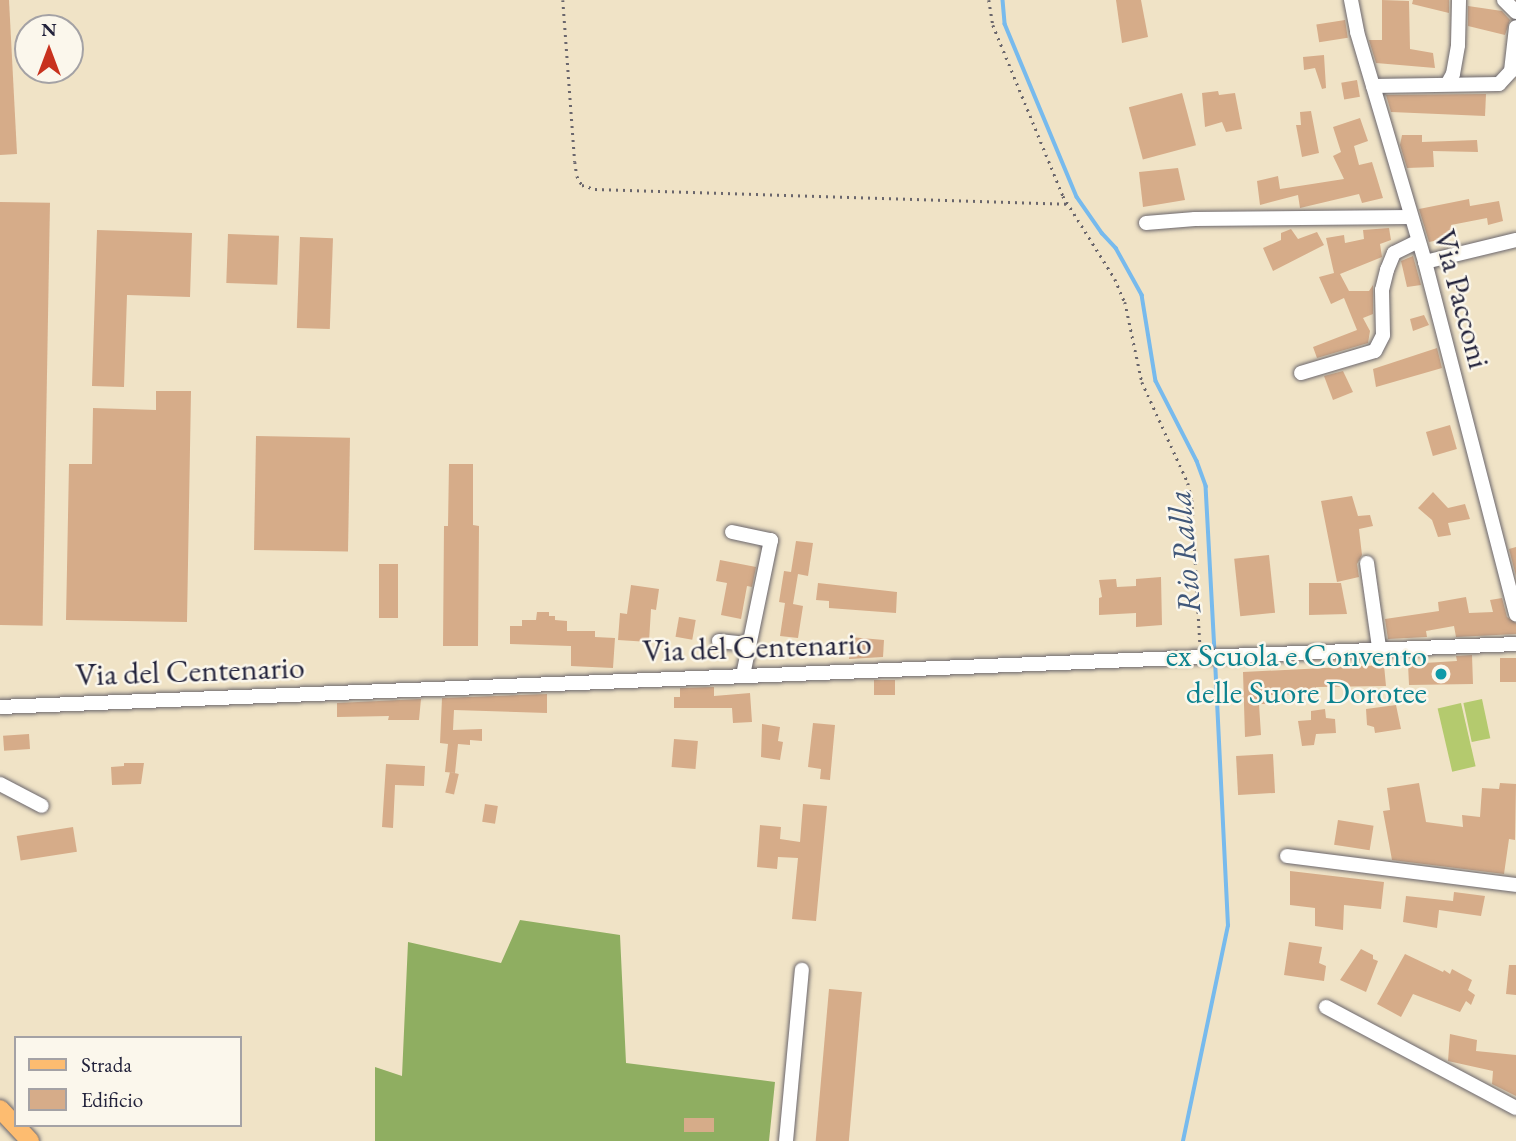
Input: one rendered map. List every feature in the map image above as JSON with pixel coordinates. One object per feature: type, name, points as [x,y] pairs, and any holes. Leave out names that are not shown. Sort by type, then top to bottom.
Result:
[{"type":"main road","points":[[0,1109],[14,1124]]},
{"type":"main road","points":[[17,1127],[30,1141]]},
{"type":"street","name":"Via Pacconi","points":[[1351,0],[1424,262],[1516,614]]},
{"type":"street","points":[[1448,83],[1454,74],[1458,45],[1459,0]]},
{"type":"street","points":[[1504,0],[1516,12]]},
{"type":"street","points":[[1373,86],[1499,84],[1506,80],[1511,71],[1516,27]]},
{"type":"street","points":[[1146,223],[1195,219],[1410,217]]},
{"type":"street","points":[[1424,262],[1516,240]]},
{"type":"street","points":[[1301,373],[1375,351],[1383,335],[1382,290],[1387,270],[1394,253],[1417,242]]},
{"type":"street","points":[[732,532],[771,540],[743,675]]},
{"type":"street","points":[[1367,563],[1379,647]]},
{"type":"street","points":[[719,641],[749,644]]},
{"type":"street","name":"Via del Centenario","points":[[0,707],[1202,658],[1379,647],[1516,644]]},
{"type":"street","points":[[0,784],[42,806]]},
{"type":"street","points":[[1287,856],[1516,885]]},
{"type":"street","points":[[786,1141],[802,970]]},
{"type":"street","points":[[1326,1007],[1516,1108]]},
{"type":"path","points":[[563,0],[575,162],[577,176],[582,185],[595,189],[1068,204]]},
{"type":"path","points":[[989,0],[993,25],[1068,204],[1115,279],[1125,302],[1142,382],[1188,483],[1192,500],[1202,658]]},
{"type":"green space","points":[[1482,699],[1490,738],[1472,742],[1463,703]]},
{"type":"green space","points":[[1461,703],[1476,766],[1452,772],[1438,708]]},
{"type":"green space","points":[[520,920],[620,935],[626,1063],[775,1082],[769,1141],[375,1141],[375,1067],[402,1076],[408,942],[501,963]]},
{"type":"building","points":[[0,0],[9,0],[17,154],[0,155]]},
{"type":"building","points":[[1116,0],[1141,0],[1148,37],[1122,43]]},
{"type":"building","points":[[1382,0],[1409,1],[1410,49],[1433,53],[1435,68],[1376,63],[1369,40],[1382,40]]},
{"type":"building","points":[[1413,0],[1449,0],[1449,13],[1412,4]]},
{"type":"building","points":[[1468,6],[1502,11],[1510,20],[1505,35],[1468,26]]},
{"type":"building","points":[[1345,20],[1348,38],[1319,42],[1316,25]]},
{"type":"building","points":[[1324,55],[1326,88],[1322,89],[1315,68],[1304,70],[1303,57]]},
{"type":"building","points":[[1357,80],[1360,97],[1344,100],[1341,83]]},
{"type":"building","points":[[1218,91],[1219,95],[1235,93],[1242,129],[1226,132],[1222,122],[1205,127],[1202,93]]},
{"type":"building","points":[[1182,93],[1196,145],[1143,159],[1129,107]]},
{"type":"building","points":[[1486,94],[1485,116],[1391,112],[1386,95]]},
{"type":"building","points":[[1311,111],[1319,153],[1302,157],[1296,125],[1301,125],[1300,112]]},
{"type":"building","points":[[1360,118],[1368,141],[1354,146],[1359,165],[1372,162],[1383,198],[1362,203],[1359,194],[1300,208],[1298,195],[1260,205],[1257,181],[1278,176],[1280,189],[1344,179],[1333,156],[1341,152],[1333,127]]},
{"type":"building","points":[[1402,135],[1422,135],[1422,142],[1477,140],[1478,152],[1433,151],[1434,167],[1407,168],[1400,145]]},
{"type":"building","points":[[1178,168],[1185,200],[1143,207],[1139,172]]},
{"type":"building","points":[[1469,199],[1470,206],[1499,201],[1503,221],[1488,225],[1487,218],[1451,225],[1453,237],[1429,242],[1419,209]]},
{"type":"building","points":[[0,202],[50,203],[43,626],[0,625]]},
{"type":"building","points":[[1389,228],[1391,240],[1380,244],[1382,257],[1340,274],[1349,291],[1369,291],[1373,285],[1373,314],[1363,318],[1370,331],[1368,343],[1317,358],[1313,347],[1357,330],[1344,298],[1331,304],[1319,277],[1334,273],[1326,238],[1344,235],[1345,243],[1364,239],[1363,230]]},
{"type":"building","points":[[1291,229],[1298,239],[1317,232],[1324,245],[1273,271],[1263,248],[1281,240],[1281,233]]},
{"type":"building","points":[[97,230],[192,233],[190,297],[127,295],[124,387],[92,386]]},
{"type":"building","points":[[228,234],[279,236],[277,285],[226,283]]},
{"type":"building","points":[[300,237],[333,238],[330,329],[297,328]]},
{"type":"building","points":[[1413,256],[1421,285],[1407,287],[1401,261]]},
{"type":"building","points":[[1424,315],[1429,325],[1413,331],[1410,319]]},
{"type":"building","points":[[1437,348],[1442,368],[1376,387],[1373,369]]},
{"type":"building","points":[[1343,371],[1353,392],[1333,400],[1324,376]]},
{"type":"building","points":[[156,391],[191,391],[187,622],[66,620],[69,464],[92,464],[93,408],[156,410]]},
{"type":"building","points":[[1450,425],[1457,449],[1433,456],[1426,432]]},
{"type":"building","points":[[256,436],[350,438],[348,552],[254,550]]},
{"type":"building","points":[[449,464],[473,464],[473,525],[479,526],[478,646],[443,646],[444,526],[448,526]]},
{"type":"building","points":[[1433,492],[1448,508],[1465,504],[1470,519],[1448,523],[1451,535],[1438,537],[1432,520],[1418,508]]},
{"type":"building","points":[[1352,496],[1358,516],[1370,515],[1373,526],[1359,529],[1362,555],[1357,564],[1359,577],[1337,582],[1321,501]]},
{"type":"building","points":[[796,541],[813,543],[808,576],[798,574],[793,604],[803,606],[798,638],[780,636],[785,603],[779,602],[784,571],[791,572]]},
{"type":"building","points":[[1516,547],[1516,576],[1509,549]]},
{"type":"building","points":[[1269,555],[1275,613],[1240,616],[1234,559]]},
{"type":"building","points":[[720,560],[756,567],[752,587],[747,586],[741,619],[721,615],[727,583],[716,581]]},
{"type":"building","points":[[379,564],[398,564],[398,618],[379,618]]},
{"type":"building","points":[[1161,577],[1162,625],[1136,627],[1136,613],[1099,615],[1099,598],[1102,597],[1099,580],[1116,579],[1117,587],[1136,586],[1136,579]]},
{"type":"building","points":[[818,583],[897,592],[896,613],[829,608],[829,601],[816,600]]},
{"type":"building","points":[[1309,583],[1341,583],[1347,614],[1309,615]]},
{"type":"building","points":[[631,585],[659,589],[656,610],[651,609],[649,642],[618,640],[620,613],[627,614]]},
{"type":"building","points":[[1466,597],[1469,613],[1493,612],[1490,600],[1502,598],[1507,617],[1516,623],[1516,634],[1456,637],[1454,626],[1426,631],[1427,637],[1388,639],[1385,619],[1439,611],[1438,602]]},
{"type":"building","points":[[537,612],[549,612],[549,616],[555,616],[555,620],[567,621],[567,631],[595,631],[595,637],[615,638],[613,668],[571,666],[571,646],[510,644],[510,626],[522,626],[522,620],[536,620]]},
{"type":"building","points":[[679,617],[696,620],[692,640],[676,637]]},
{"type":"building","points":[[850,637],[884,640],[883,657],[849,659]]},
{"type":"building","name":"ex Scuola e Convento delle Suore Dorotee","points":[[1472,655],[1473,684],[1409,685],[1408,664],[1457,661],[1456,656]]},
{"type":"building","points":[[1500,658],[1516,658],[1516,682],[1500,682]]},
{"type":"building","points":[[1384,665],[1386,686],[1316,687],[1317,693],[1271,695],[1271,704],[1259,704],[1261,735],[1245,737],[1243,672]]},
{"type":"building","points":[[874,680],[895,680],[895,695],[874,695]]},
{"type":"building","points":[[714,687],[714,696],[750,693],[752,722],[733,723],[732,708],[674,708],[674,697],[680,697],[680,688]]},
{"type":"building","points":[[547,694],[547,713],[454,710],[453,730],[482,729],[482,741],[470,740],[470,745],[458,744],[455,773],[445,772],[448,744],[440,743],[442,698]]},
{"type":"building","points":[[421,699],[419,720],[388,720],[389,716],[337,717],[337,703]]},
{"type":"building","points":[[1396,705],[1401,729],[1375,733],[1374,727],[1367,725],[1366,709]]},
{"type":"building","points":[[1325,709],[1326,718],[1335,719],[1336,733],[1316,734],[1314,745],[1302,746],[1298,721],[1311,720],[1311,711]]},
{"type":"building","points":[[813,723],[835,725],[830,780],[820,779],[821,769],[808,767]]},
{"type":"building","points":[[762,724],[780,727],[778,741],[783,742],[780,760],[761,757]]},
{"type":"building","points":[[29,734],[30,749],[4,751],[3,736]]},
{"type":"building","points":[[674,739],[698,741],[695,769],[672,767]]},
{"type":"building","points":[[1273,754],[1275,793],[1238,795],[1236,756]]},
{"type":"building","points":[[124,763],[144,763],[141,784],[112,785],[111,767],[124,766]]},
{"type":"building","points":[[386,764],[425,766],[424,786],[395,785],[393,828],[382,827]]},
{"type":"building","points":[[450,772],[459,774],[454,794],[445,792]]},
{"type":"building","points":[[1419,783],[1426,822],[1463,827],[1462,815],[1480,817],[1482,788],[1499,789],[1500,783],[1516,784],[1515,840],[1509,839],[1504,874],[1392,860],[1383,811],[1390,810],[1387,788]]},
{"type":"building","points":[[485,804],[498,806],[495,824],[482,822]]},
{"type":"building","points":[[803,804],[827,806],[816,921],[792,919],[798,858],[778,857],[777,869],[757,867],[760,825],[781,827],[780,839],[800,842]]},
{"type":"building","points":[[1338,820],[1374,826],[1370,850],[1334,845]]},
{"type":"building","points":[[73,827],[77,852],[21,861],[17,836]]},
{"type":"building","points":[[1290,871],[1384,882],[1381,909],[1344,905],[1343,930],[1315,926],[1315,908],[1290,905]]},
{"type":"building","points":[[1454,892],[1485,896],[1481,916],[1439,910],[1437,928],[1403,922],[1406,896],[1453,901]]},
{"type":"building","points":[[1289,942],[1322,947],[1319,963],[1326,966],[1324,981],[1284,975]]},
{"type":"building","points":[[1361,949],[1378,961],[1366,992],[1340,980]]},
{"type":"building","points":[[1405,954],[1443,972],[1444,970],[1450,974],[1452,969],[1472,980],[1468,990],[1475,995],[1471,1005],[1466,1001],[1460,1012],[1413,994],[1401,1017],[1377,1004]]},
{"type":"building","points":[[1509,965],[1516,965],[1516,995],[1506,994]]},
{"type":"building","points":[[829,989],[862,992],[849,1141],[816,1141]]},
{"type":"building","points":[[1450,1034],[1477,1040],[1476,1051],[1516,1055],[1516,1096],[1492,1084],[1493,1071],[1448,1061]]},
{"type":"building","points":[[684,1118],[714,1118],[714,1132],[684,1132]]},
{"type":"waterway","name":"Rio Ralla","points":[[1003,0],[1005,24],[1077,197],[1116,248],[1142,295],[1156,381],[1197,461],[1206,486],[1215,654]]},
{"type":"waterway","name":"Rio Ralla","points":[[1183,1141],[1228,926],[1215,661]]},
{"type":"place","name":"ex Scuola e Convento delle Suore Dorotee","points":[[1441,674]]}]
